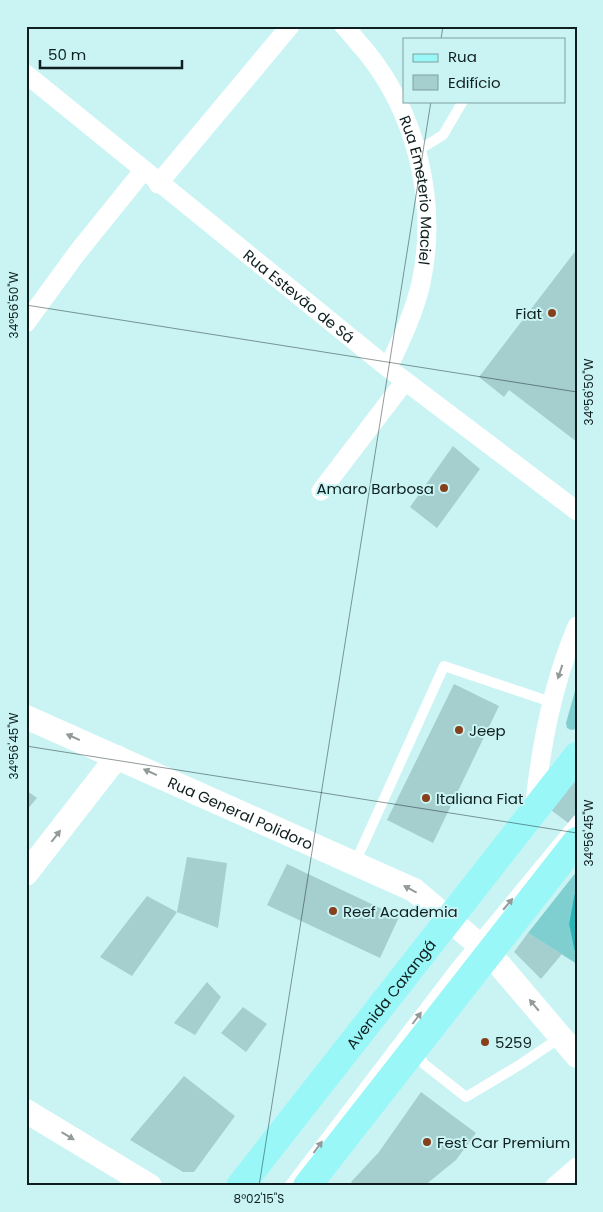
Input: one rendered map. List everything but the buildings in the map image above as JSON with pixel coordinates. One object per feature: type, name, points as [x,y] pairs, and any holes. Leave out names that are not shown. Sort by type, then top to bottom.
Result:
[{"type":"main road","name":"Avenida Caxangá","points":[[240,1186],[422,956],[453,921],[577,756]]},
{"type":"main road","points":[[307,1186],[415,1048],[483,948],[577,841]]},
{"type":"street","points":[[158,184],[290,26]]},
{"type":"street","name":"Rua Emeterio Maciel","points":[[344,26],[376,64],[399,104],[416,151],[425,191],[426,237],[421,283],[408,327],[388,368]]},
{"type":"street","name":"Rua Estevão de Sá","points":[[26,74],[158,184],[388,368],[577,511]]},
{"type":"street","points":[[26,323],[77,253],[143,171]]},
{"type":"street","points":[[321,491],[405,381]]},
{"type":"street","points":[[534,811],[539,760],[551,702],[577,626]]},
{"type":"street","name":"Rua General Polidoro","points":[[26,716],[414,890],[483,948],[577,1056]]},
{"type":"street","points":[[26,874],[117,757]]},
{"type":"street","points":[[26,1111],[150,1186]]},
{"type":"street","points":[[555,1186],[577,1167]]},
{"type":"lane","points":[[416,151],[443,135],[463,102]]},
{"type":"lane","points":[[355,864],[444,666],[551,702]]},
{"type":"lane","points":[[297,1132],[453,921],[577,772]]},
{"type":"lane","points":[[289,1186],[483,948],[577,820]]},
{"type":"lane","points":[[415,1048],[424,1064],[466,1097],[522,1064],[560,1037]]},
{"type":"shaded area","points":[[577,684],[577,729],[571,730],[567,728],[566,723]]},
{"type":"shaded area","points":[[577,871],[577,964],[528,933]]},
{"type":"waterway","points":[[577,896],[572,924],[577,949]]},
{"type":"place","name":"Fiat","points":[[552,313]]},
{"type":"place","name":"Amaro Barbosa","points":[[444,488]]},
{"type":"place","name":"Jeep","points":[[459,730]]},
{"type":"place","name":"Italiana Fiat","points":[[426,798]]},
{"type":"place","name":"Reef Academia","points":[[333,911]]},
{"type":"place","name":"5259","points":[[485,1042]]},
{"type":"place","name":"Fest Car Premium","points":[[427,1142]]}]
